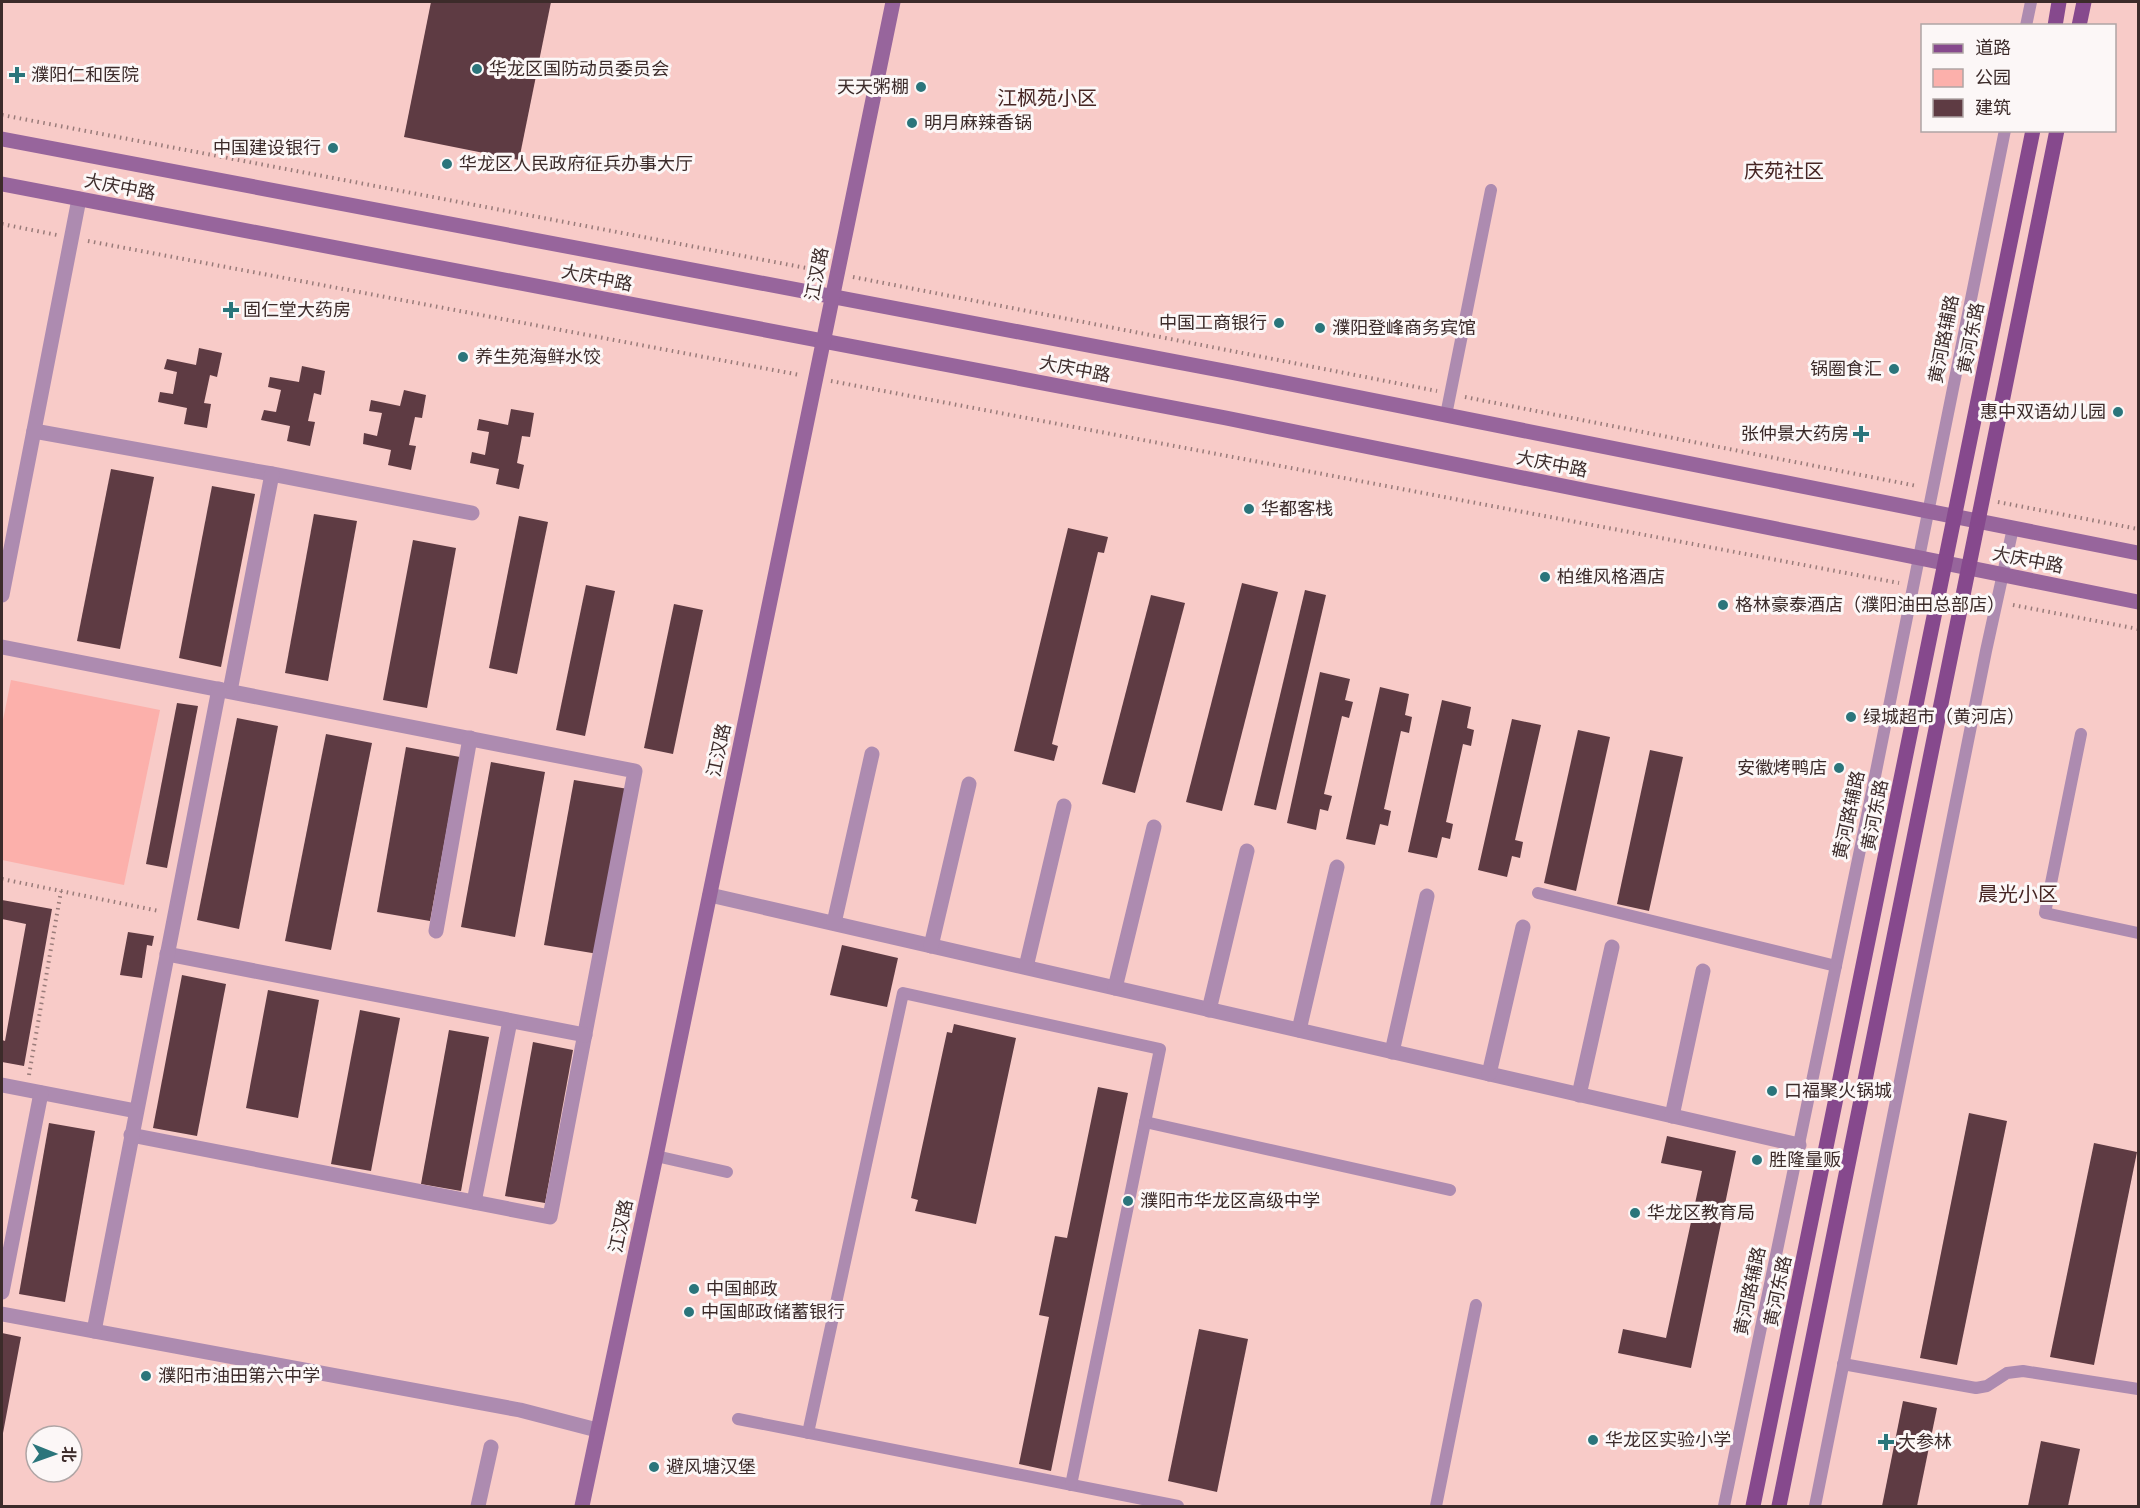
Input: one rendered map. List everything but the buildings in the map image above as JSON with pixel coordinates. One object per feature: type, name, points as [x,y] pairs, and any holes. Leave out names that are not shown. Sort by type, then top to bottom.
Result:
[{"type":"main road","name":"江汉路","points":[[582,1506],[893,2]]},
{"type":"main road","points":[[2055,24],[2059,2]]},
{"type":"main road","points":[[2079,24],[2084,2]]},
{"type":"main road","name":"黄河东路","points":[[1754,1506],[2033,132]]},
{"type":"main road","points":[[1779,1506],[2057,132]]},
{"type":"main road","name":"大庆中路","points":[[2,139],[832,296],[2139,553]]},
{"type":"main road","name":"大庆中路","points":[[2,184],[1226,418],[2139,602]]},
{"type":"street","points":[[2,595],[79,199]]},
{"type":"street","points":[[34,431],[472,513]]},
{"type":"street","points":[[94,1331],[175,914],[272,474]]},
{"type":"street","points":[[2,647],[635,771],[550,1216],[131,1135]]},
{"type":"street","points":[[436,931],[470,738]]},
{"type":"street","points":[[834,923],[872,754]]},
{"type":"street","points":[[932,946],[969,784]]},
{"type":"street","points":[[1026,967],[1064,806]]},
{"type":"street","points":[[1115,988],[1154,827]]},
{"type":"street","points":[[1209,1010],[1247,851]]},
{"type":"street","points":[[1299,1030],[1337,867]]},
{"type":"street","points":[[710,895],[1799,1145]]},
{"type":"street","points":[[1392,1052],[1427,896]]},
{"type":"street","points":[[1489,1074],[1522,927]]},
{"type":"street","points":[[1579,1095],[1612,947]]},
{"type":"street","points":[[167,954],[585,1035]]},
{"type":"street","points":[[1672,1116],[1703,971]]},
{"type":"street","points":[[474,1202],[510,1021]]},
{"type":"street","points":[[2,1085],[136,1111]]},
{"type":"street","points":[[2,1292],[34,1092]]},
{"type":"street","points":[[2,1314],[508,1408],[597,1430]]},
{"type":"street","points":[[478,1506],[491,1447]]},
{"type":"lane","points":[[2026,24],[2031,2]]},
{"type":"lane","name":"黄河路辅路","points":[[1724,1506],[2005,132]]},
{"type":"lane","points":[[1446,415],[1491,190]]},
{"type":"lane","points":[[1815,1506],[2013,528]]},
{"type":"lane","points":[[2081,734],[2045,913],[2139,933]]},
{"type":"lane","points":[[1538,893],[1836,966]]},
{"type":"lane","points":[[808,1433],[903,993],[1160,1049],[1071,1485]]},
{"type":"lane","points":[[1145,1122],[1450,1190]]},
{"type":"lane","points":[[656,1156],[727,1172]]},
{"type":"lane","points":[[1436,1506],[1476,1305]]},
{"type":"lane","points":[[1843,1364],[1976,1388],[1988,1386],[2007,1373],[2023,1371],[2139,1389]]},
{"type":"lane","points":[[738,1419],[1178,1506]]},
{"type":"path","points":[[2,116],[837,273],[1933,489]]},
{"type":"path","points":[[2,224],[1913,586]]},
{"type":"path","points":[[1983,499],[2139,529]]},
{"type":"path","points":[[1997,602],[2139,629]]},
{"type":"path","points":[[2,879],[175,914]]},
{"type":"path","points":[[34,1092],[61,891]]},
{"type":"green space","points":[[11,680],[160,710],[124,885],[2,860],[2,725]]},
{"type":"place","name":"华龙区国防动员委员会","points":[[477,69]]},
{"type":"place","name":"濮阳仁和医院","points":[[17,75]]},
{"type":"place","name":"天天粥棚","points":[[921,87]]},
{"type":"place","name":"明月麻辣香锅","points":[[912,123]]},
{"type":"place","name":"中国建设银行","points":[[333,148]]},
{"type":"place","name":"华龙区人民政府征兵办事大厅","points":[[447,164]]},
{"type":"place","name":"固仁堂大药房","points":[[231,310]]},
{"type":"place","name":"中国工商银行","points":[[1279,323]]},
{"type":"place","name":"濮阳登峰商务宾馆","points":[[1320,328]]},
{"type":"place","name":"养生苑海鲜水饺","points":[[463,357]]},
{"type":"place","name":"锅圈食汇","points":[[1894,369]]},
{"type":"place","name":"惠中双语幼儿园","points":[[2118,412]]},
{"type":"place","name":"张仲景大药房","points":[[1861,434]]},
{"type":"place","name":"华都客栈","points":[[1249,509]]},
{"type":"place","name":"柏维风格酒店","points":[[1545,577]]},
{"type":"place","name":"格林豪泰酒店（濮阳油田总部店）","points":[[1723,605]]},
{"type":"place","name":"绿城超市（黄河店）","points":[[1851,717]]},
{"type":"place","name":"安徽烤鸭店","points":[[1839,768]]},
{"type":"place","name":"口福聚火锅城","points":[[1772,1091]]},
{"type":"place","name":"胜隆量贩","points":[[1757,1160]]},
{"type":"place","name":"濮阳市华龙区高级中学","points":[[1128,1201]]},
{"type":"place","name":"华龙区教育局","points":[[1635,1213]]},
{"type":"place","name":"中国邮政","points":[[694,1289]]},
{"type":"place","name":"中国邮政储蓄银行","points":[[689,1312]]},
{"type":"place","name":"濮阳市油田第六中学","points":[[146,1376]]},
{"type":"place","name":"华龙区实验小学","points":[[1593,1440]]},
{"type":"place","name":"大参林","points":[[1886,1442]]},
{"type":"place","name":"避风塘汉堡","points":[[654,1467]]},
{"type":"district","name":"江枫苑小区","points":[[1047,98]]},
{"type":"district","name":"庆苑社区","points":[[1784,171]]},
{"type":"district","name":"晨光小区","points":[[2018,894]]}]
